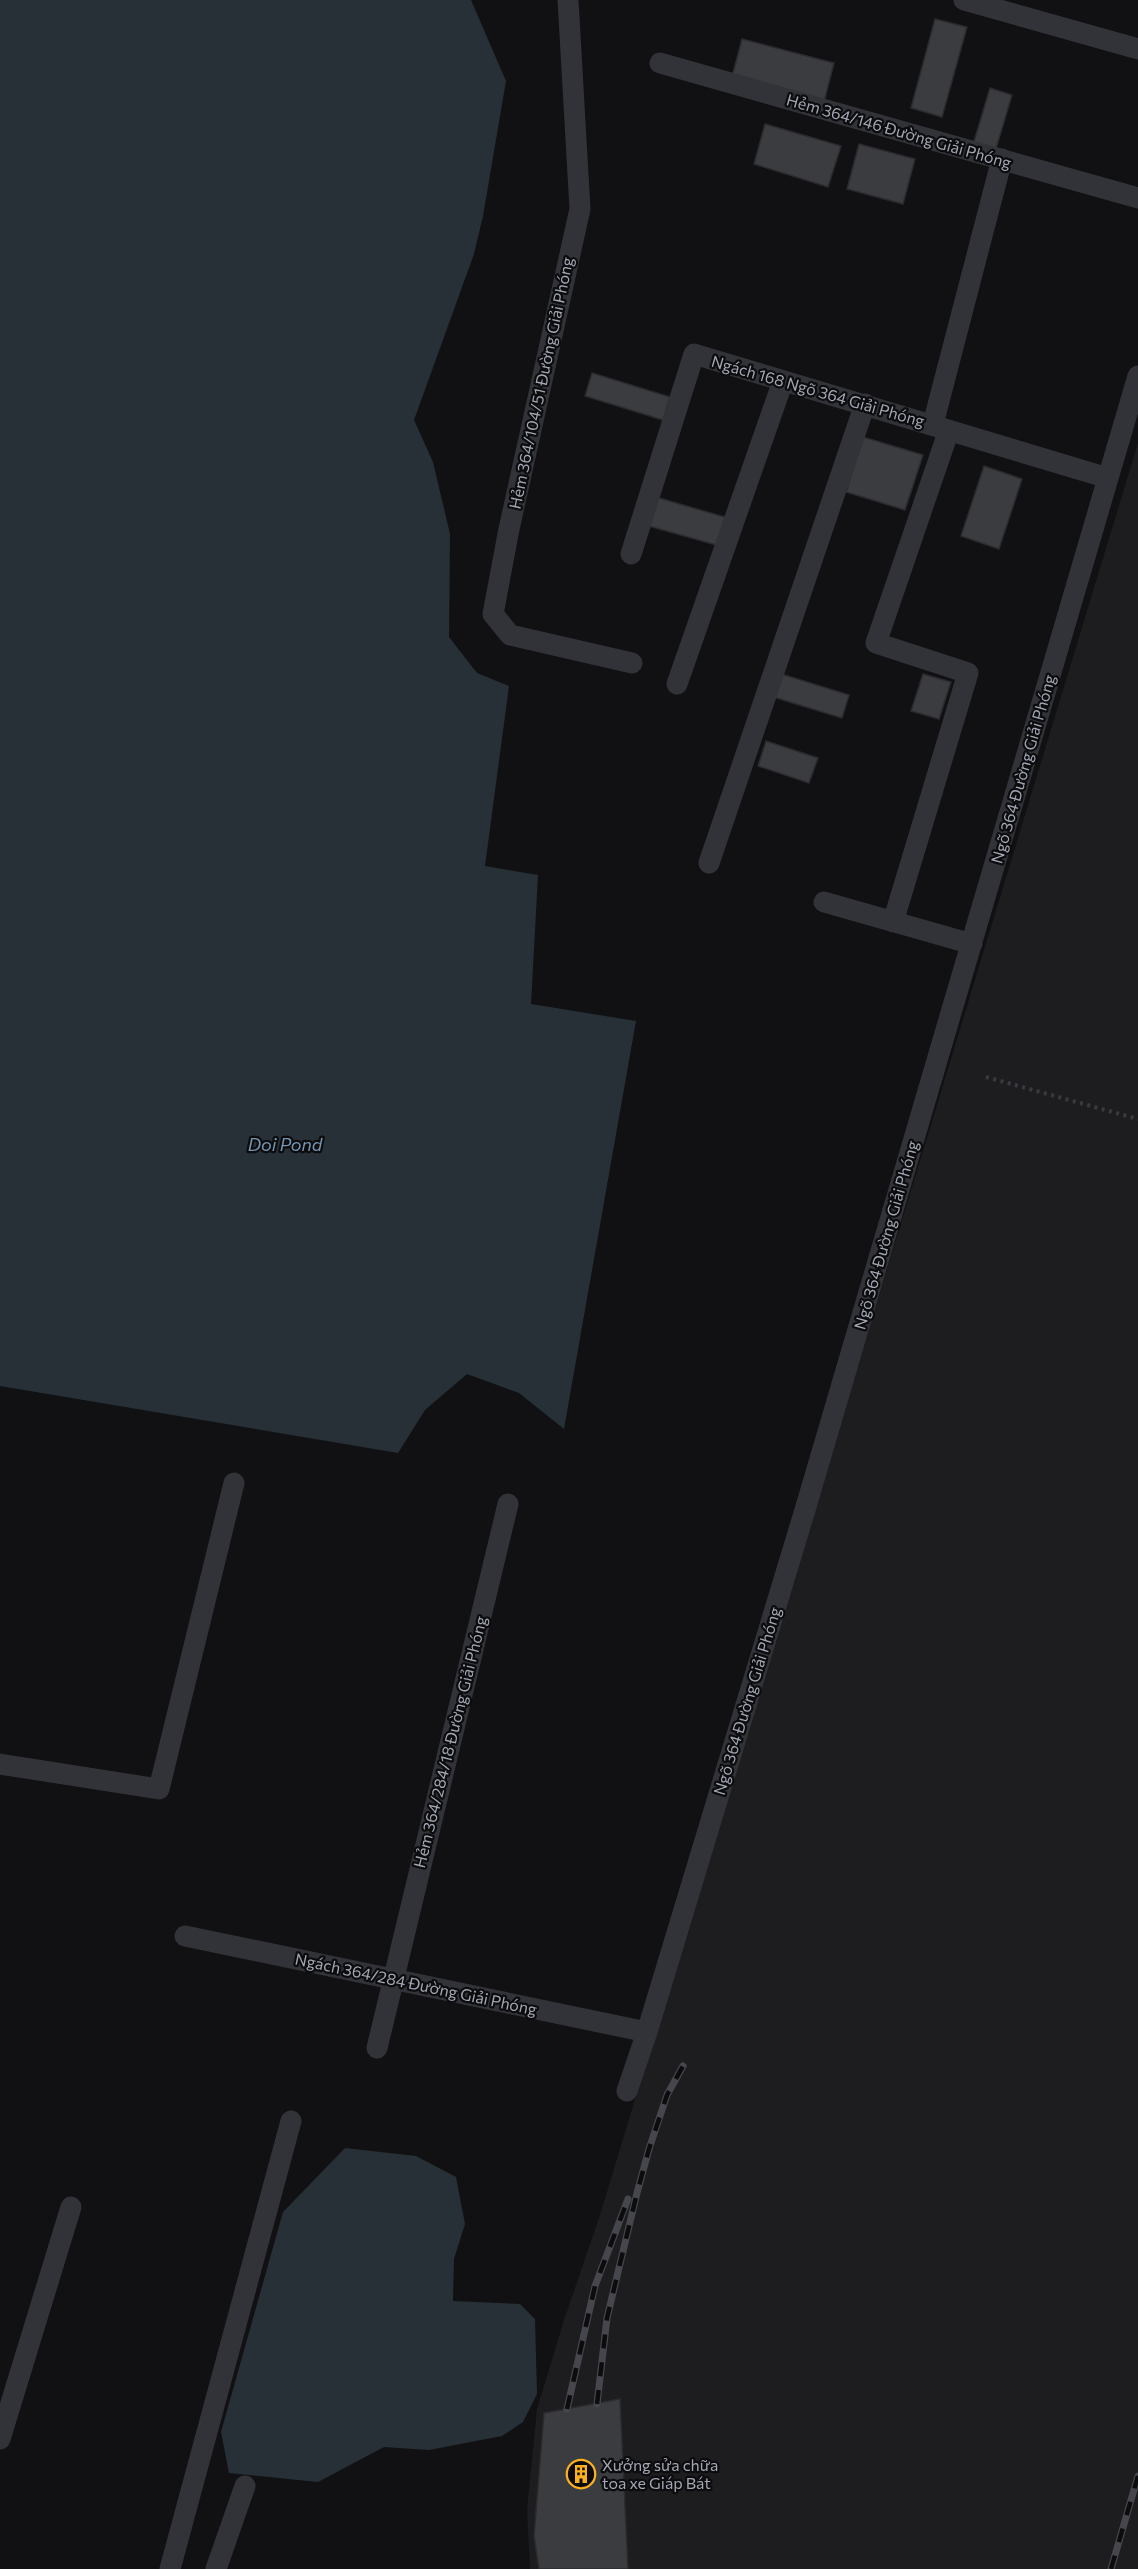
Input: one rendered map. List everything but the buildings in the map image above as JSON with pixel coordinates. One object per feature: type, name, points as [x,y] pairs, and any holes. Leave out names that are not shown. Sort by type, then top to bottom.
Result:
[{"type":"lane","name":"Hẻm 364/104/51 Đường Giải Phóng","points":[[568,0],[580,209],[511,518],[493,614],[510,634],[632,663]]},
{"type":"lane","points":[[964,0],[1138,49]]},
{"type":"lane","name":"Hẻm 364/146 Đường Giải Phóng","points":[[660,63],[1138,198]]},
{"type":"lane","points":[[893,922],[968,673],[876,643],[941,427],[1002,159]]},
{"type":"lane","name":"Ngách 168 Ngõ 364 Giải Phóng","points":[[631,554],[694,354],[1108,478]]},
{"type":"lane","name":"Ngõ 364 Đường Giải Phóng","points":[[627,2091],[805,1510],[1138,376]]},
{"type":"lane","points":[[677,684],[783,381]]},
{"type":"lane","points":[[709,863],[866,404]]},
{"type":"lane","points":[[824,902],[972,944]]},
{"type":"lane","points":[[0,1764],[159,1789],[234,1483]]},
{"type":"lane","name":"Hẻm 364/284/18 Đường Giải Phóng","points":[[376,2048],[508,1504]]},
{"type":"lane","name":"Ngách 364/284 Đường Giải Phóng","points":[[185,1936],[646,2032]]},
{"type":"lane","points":[[170,2569],[291,2121]]},
{"type":"lane","points":[[0,2439],[70,2207]]},
{"type":"lane","points":[[216,2569],[245,2486]]},
{"type":"path","points":[[986,1077],[1138,1119]]},
{"type":"shaded area","points":[[1138,443],[1138,2569],[530,2569],[527,2509],[537,2409],[599,2218]]},
{"type":"water","name":"Doi Pond","points":[[0,0],[471,0],[506,81],[483,216],[474,254],[414,420],[433,462],[450,534],[449,637],[477,673],[509,686],[485,866],[538,875],[531,1004],[636,1021],[564,1429],[519,1393],[467,1374],[425,1410],[398,1453],[0,1386]]},
{"type":"water","points":[[345,2148],[416,2156],[456,2177],[465,2224],[454,2259],[453,2301],[520,2304],[535,2319],[537,2394],[523,2422],[502,2436],[429,2450],[384,2447],[318,2482],[229,2473],[221,2432],[283,2212]]},
{"type":"railway","points":[[597,2404],[607,2318],[637,2193],[667,2095],[683,2066]]},
{"type":"railway","points":[[567,2409],[595,2286],[628,2199]]},
{"type":"railway","points":[[1111,2569],[1138,2476]]},
{"type":"place","name":"Xưởng sửa chữa toa xe Giáp Bát","points":[[581,2474]]}]
